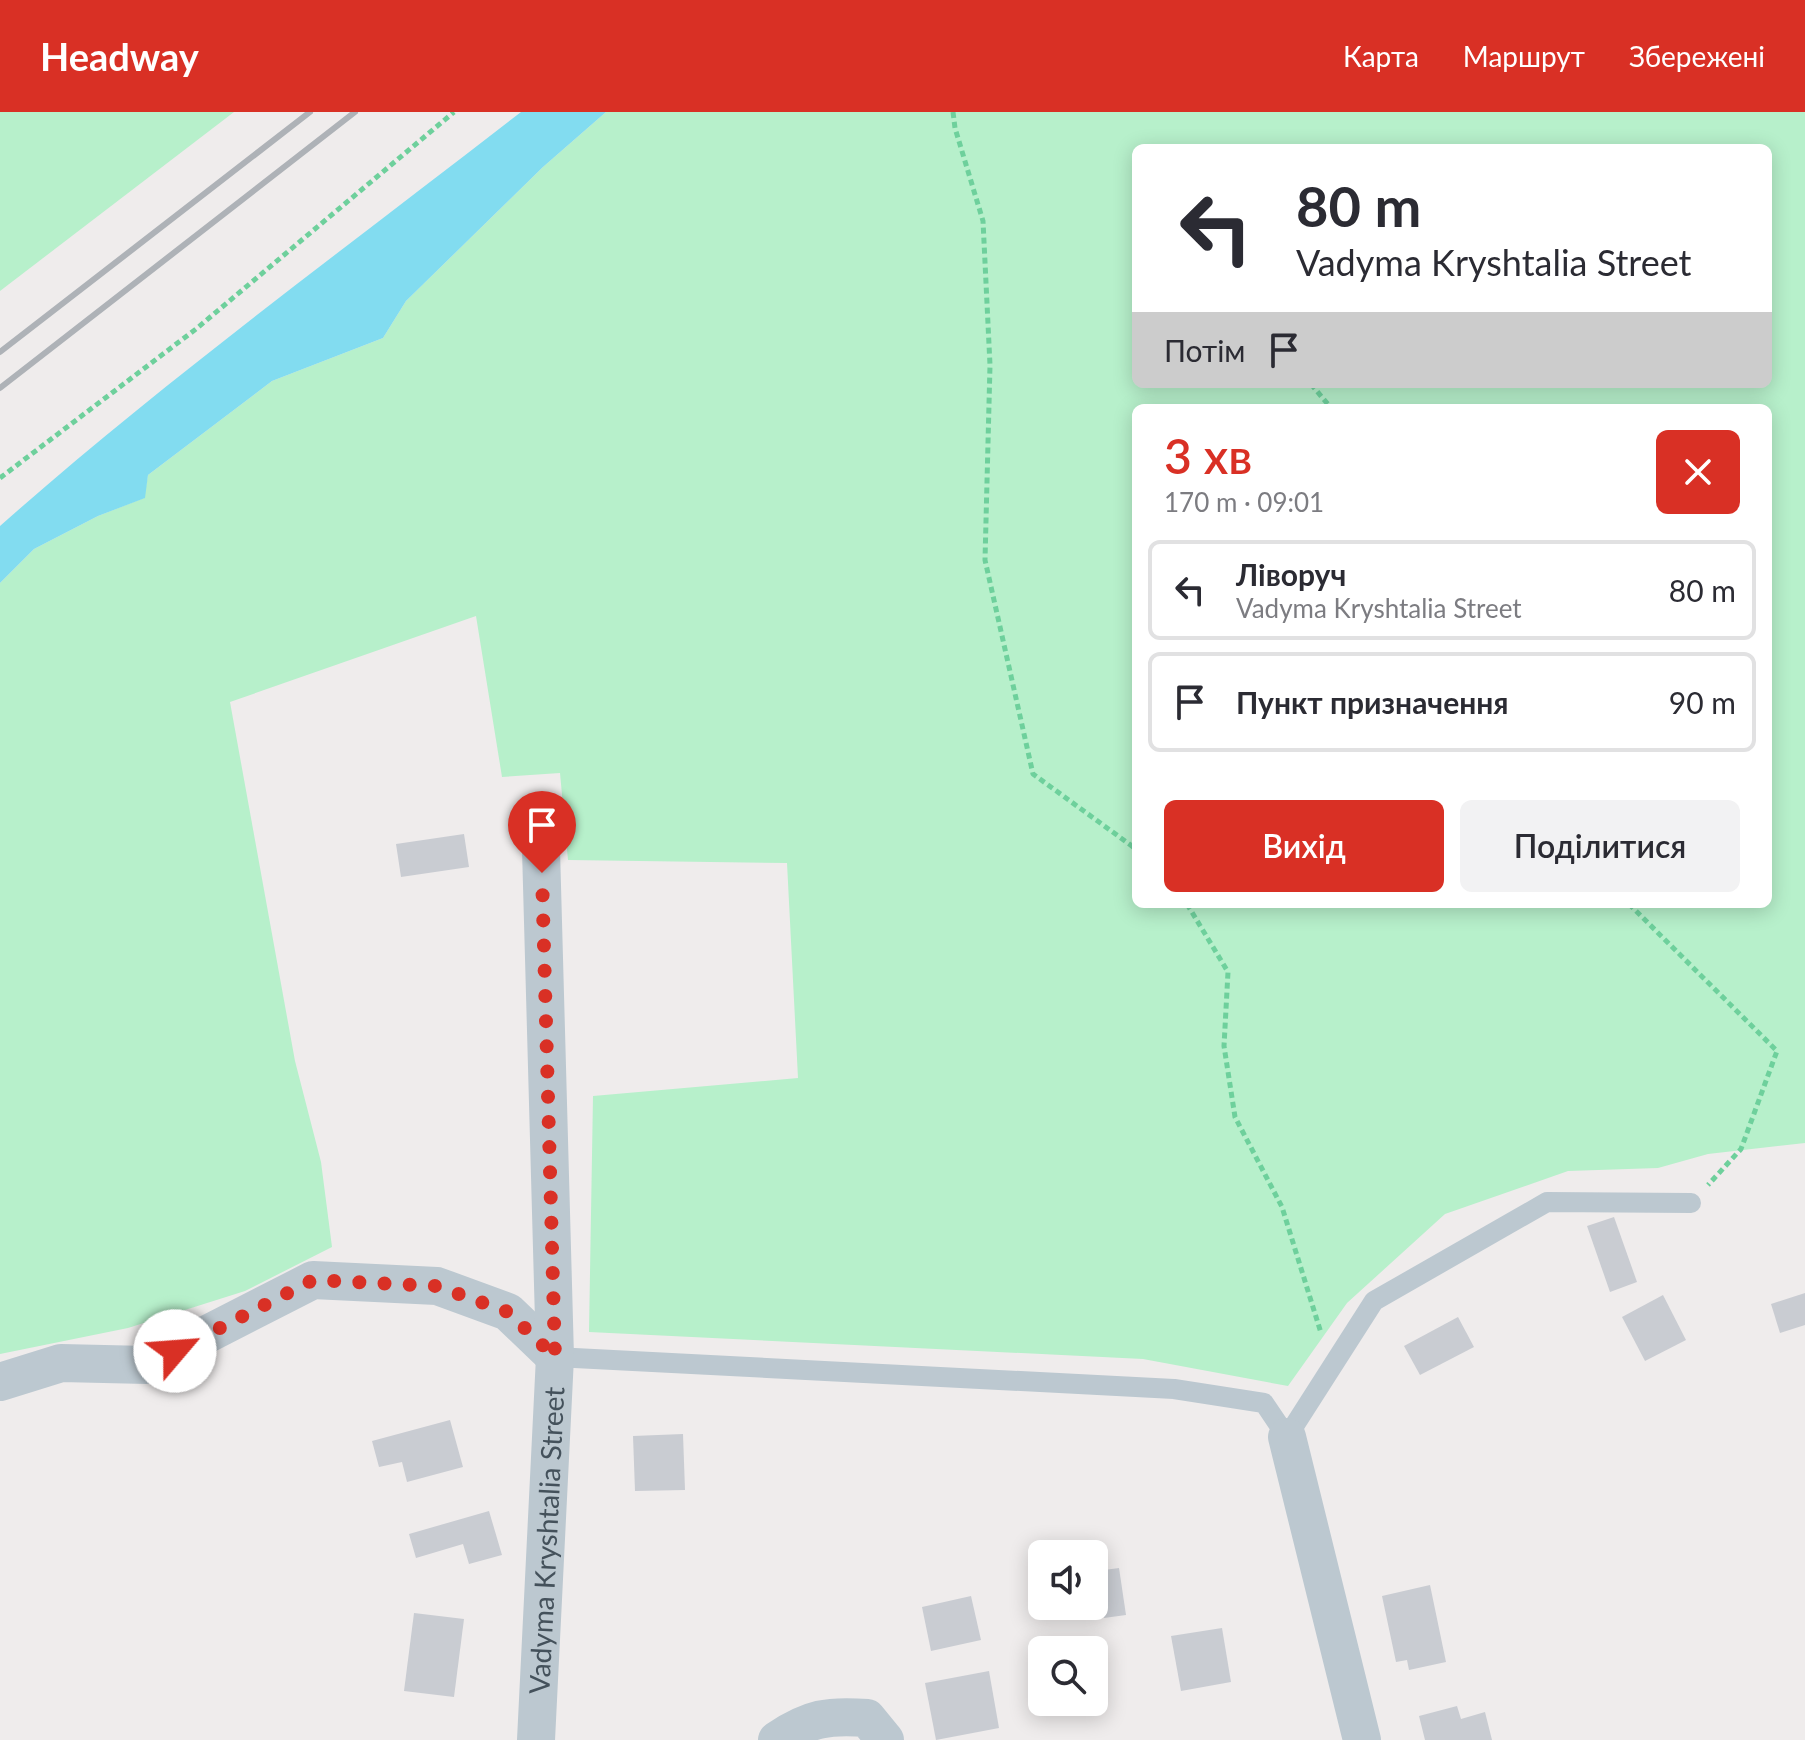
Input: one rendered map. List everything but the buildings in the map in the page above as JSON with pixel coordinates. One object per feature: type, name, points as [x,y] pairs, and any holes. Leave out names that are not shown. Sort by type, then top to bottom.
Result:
[{"type":"street","name":"Vadyma Kryshtalia Street","points":[[536,1740],[555,1357],[540,813]]},
{"type":"street","points":[[0,1382],[61,1363],[147,1365],[313,1280],[437,1286],[508,1312],[555,1357]]},
{"type":"street","points":[[1287,1437],[1362,1740]]},
{"type":"street","points":[[777,1740],[797,1726],[833,1716],[867,1718],[885,1740]]},
{"type":"lane","points":[[555,1357],[1174,1389],[1264,1403],[1287,1437],[1374,1301],[1547,1202],[1691,1203]]},
{"type":"path","points":[[0,478],[196,329],[454,112]]},
{"type":"path","points":[[953,112],[983,221],[990,365],[985,560],[1033,774],[1132,846]]},
{"type":"path","points":[[1314,388],[1328,404]]},
{"type":"path","points":[[1189,908],[1228,972],[1224,1046],[1235,1117],[1282,1207],[1314,1315],[1335,1366]]},
{"type":"path","points":[[1633,908],[1777,1051],[1741,1149],[1691,1203]]},
{"type":"green space","points":[[0,112],[234,112],[0,291]]},
{"type":"green space","points":[[606,112],[1805,112],[1805,1143],[1708,1154],[1658,1168],[1568,1171],[1445,1214],[1347,1303],[1288,1386],[1143,1359],[589,1332],[593,1096],[798,1078],[787,863],[568,860],[560,773],[502,777],[476,616],[230,702],[295,1061],[321,1162],[332,1247],[245,1291],[128,1328],[0,1354],[0,583],[34,549],[98,516],[144,498],[148,475],[272,381],[383,338],[406,301],[543,167]]},
{"type":"water","points":[[521,112],[606,112],[543,167],[406,301],[383,338],[272,381],[148,475],[145,498],[98,516],[34,549],[0,583],[0,526],[192,366]]},
{"type":"railway","points":[[0,352],[310,112]]},
{"type":"railway","points":[[0,388],[355,112]]},
{"type":"route","points":[[175,1351],[313,1280],[437,1286],[508,1312],[555,1357],[542,873]]}]
